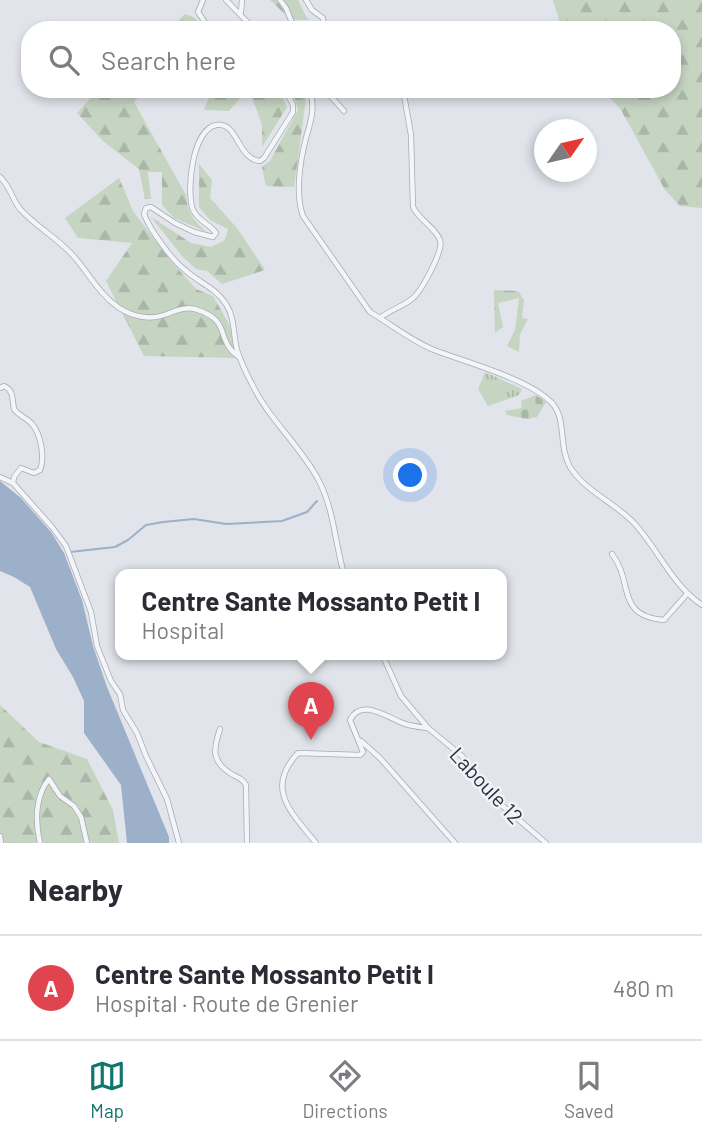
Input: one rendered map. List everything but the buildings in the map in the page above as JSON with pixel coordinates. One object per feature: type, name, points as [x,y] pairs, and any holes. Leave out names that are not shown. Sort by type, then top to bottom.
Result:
[{"type":"street","points":[[203,0],[198,12],[204,21]]},
{"type":"street","points":[[226,0],[248,21]]},
{"type":"street","points":[[241,13],[242,0]]},
{"type":"street","points":[[279,0],[291,21]]},
{"type":"street","points":[[306,0],[323,21]]},
{"type":"street","points":[[290,98],[293,112],[260,161],[250,158],[229,127],[224,125],[207,129],[200,141],[192,164],[191,200],[199,219],[215,230],[213,237],[175,223],[152,207],[146,208],[144,214],[186,272],[215,290],[224,301],[232,320],[240,358],[261,401],[320,482],[330,511],[343,569]]},
{"type":"street","points":[[311,98],[313,108],[301,167],[300,209],[363,305],[432,349],[480,365],[551,401],[560,412],[564,454],[580,481],[633,522],[687,594],[702,605]]},
{"type":"street","points":[[332,98],[344,111]]},
{"type":"street","points":[[380,318],[412,299],[421,288],[442,248],[440,238],[413,207],[411,135],[405,98]]},
{"type":"street","points":[[0,177],[22,211],[77,259],[94,284],[116,307],[137,316],[151,318],[187,308],[196,309],[217,320],[222,327],[227,346],[240,358]]},
{"type":"street","points":[[0,388],[9,388],[14,409],[31,423],[40,445],[43,464],[40,470],[34,473],[21,468],[13,483]]},
{"type":"street","points":[[0,477],[13,483],[66,546],[91,612],[97,646],[111,681],[120,694],[123,710],[137,733],[167,799],[180,843]]},
{"type":"street","points":[[611,554],[617,562],[631,606],[645,617],[664,621],[687,594]]},
{"type":"street","name":"Laboule 12","points":[[385,660],[401,696],[428,728],[462,756],[498,802],[546,843]]},
{"type":"street","points":[[316,843],[289,809],[281,777],[298,754],[360,755],[363,748],[350,720],[355,712],[362,710],[377,710],[402,724],[428,728]]},
{"type":"street","points":[[220,729],[215,755],[226,770],[243,780],[246,785],[247,843]]},
{"type":"street","points":[[358,738],[380,758],[455,843]]},
{"type":"street","points":[[40,843],[36,827],[37,808],[42,789],[49,779],[60,796],[74,806],[87,843]]},
{"type":"street","points":[[0,836],[1,843]]},
{"type":"green space","points":[[270,0],[298,0],[308,20],[290,19]]},
{"type":"green space","points":[[553,0],[702,0],[702,208],[680,206],[665,190],[621,110],[610,98],[681,98],[681,21],[559,21]]},
{"type":"green space","points":[[185,14],[197,21],[178,21]]},
{"type":"green space","points":[[91,98],[138,98],[134,102],[186,195],[192,216],[207,232],[174,218],[162,205],[162,172],[148,172],[151,199],[145,199],[139,169],[103,141],[77,113]]},
{"type":"green space","points":[[209,98],[240,98],[229,111],[204,110]]},
{"type":"green space","points":[[252,98],[283,98],[287,107],[262,147],[262,125]]},
{"type":"green space","points":[[295,98],[305,98],[294,187],[266,186],[262,167],[270,161],[298,110]]},
{"type":"green space","points":[[199,164],[212,180],[210,198],[237,228],[265,270],[222,284],[207,271],[196,269],[183,257],[151,217],[191,243],[211,247],[225,240],[228,229],[210,220],[199,207]]},
{"type":"green space","points":[[119,178],[133,211],[170,260],[196,289],[213,296],[230,326],[236,358],[144,356],[106,281],[132,243],[78,238],[65,218]]},
{"type":"green space","points":[[494,290],[518,291],[524,300],[522,318],[528,319],[520,334],[519,352],[507,346],[515,330],[519,298],[498,303],[503,327],[495,333]]},
{"type":"green space","points":[[485,372],[522,389],[519,395],[488,406],[478,389]]},
{"type":"green space","points":[[536,395],[546,402],[537,417],[527,419],[507,415],[505,411],[522,408],[521,401]]},
{"type":"green space","points":[[0,705],[39,742],[87,759],[113,810],[119,843],[0,843]]},
{"type":"water","points":[[0,481],[21,498],[51,532],[64,553],[82,600],[93,646],[107,687],[169,837],[169,843],[127,843],[121,785],[84,733],[84,701],[73,677],[56,649],[30,587],[0,571]]},
{"type":"waterway","points":[[70,552],[115,547],[146,525],[163,522],[194,519],[226,524],[282,521],[307,512],[317,501]]},
{"type":"place","name":"Centre Sante Mossanto Petit I","points":[[311,740]]}]
